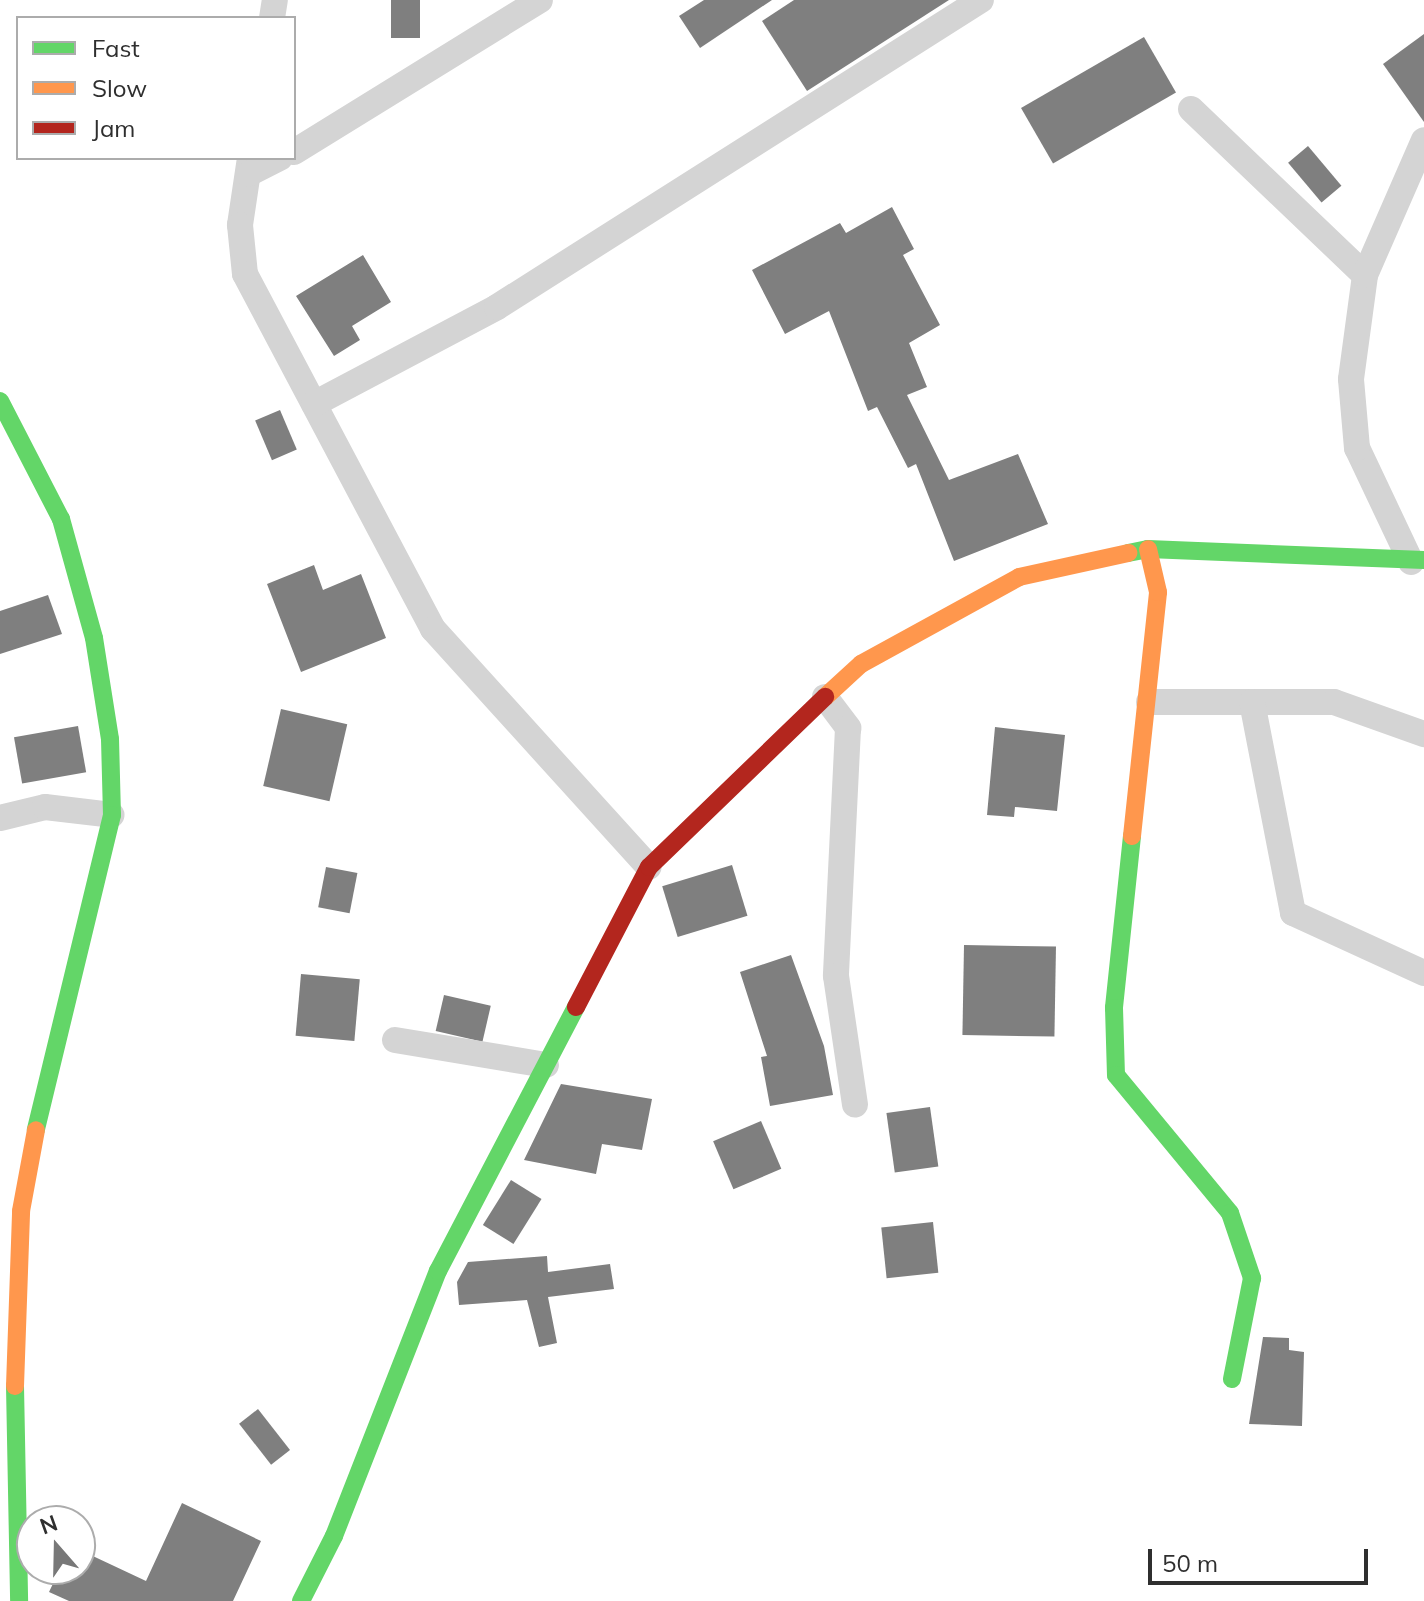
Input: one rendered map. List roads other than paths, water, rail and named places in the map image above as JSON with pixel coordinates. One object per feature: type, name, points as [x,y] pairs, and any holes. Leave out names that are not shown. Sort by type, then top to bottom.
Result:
[{"type":"street","points":[[296,151],[540,0]]},
{"type":"street","points":[[314,404],[497,307],[981,0]]},
{"type":"street","points":[[1191,109],[1365,275]]},
{"type":"street","points":[[1418,561],[1357,448],[1351,379],[1365,275],[1424,140]]},
{"type":"street","points":[[272,160],[249,166],[240,225],[245,274],[433,629],[649,867]]},
{"type":"street","points":[[0,401],[61,519],[94,638],[110,739],[112,815],[39,1111],[21,1211],[14,1337],[19,1601]]},
{"type":"street","points":[[301,1601],[334,1536],[438,1271],[649,867],[825,697],[861,664],[1019,577],[1148,549],[1418,561]]},
{"type":"street","points":[[1148,549],[1158,592],[1149,702],[1114,1008],[1116,1075],[1230,1213],[1252,1278],[1232,1379]]},
{"type":"street","points":[[825,697],[848,728],[836,976],[855,1105]]},
{"type":"street","points":[[1149,702],[1334,702],[1424,734]]},
{"type":"street","points":[[1252,702],[1293,913],[1424,973]]},
{"type":"street","points":[[0,818],[45,807],[112,815]]},
{"type":"street","points":[[395,1040],[546,1065]]}]
